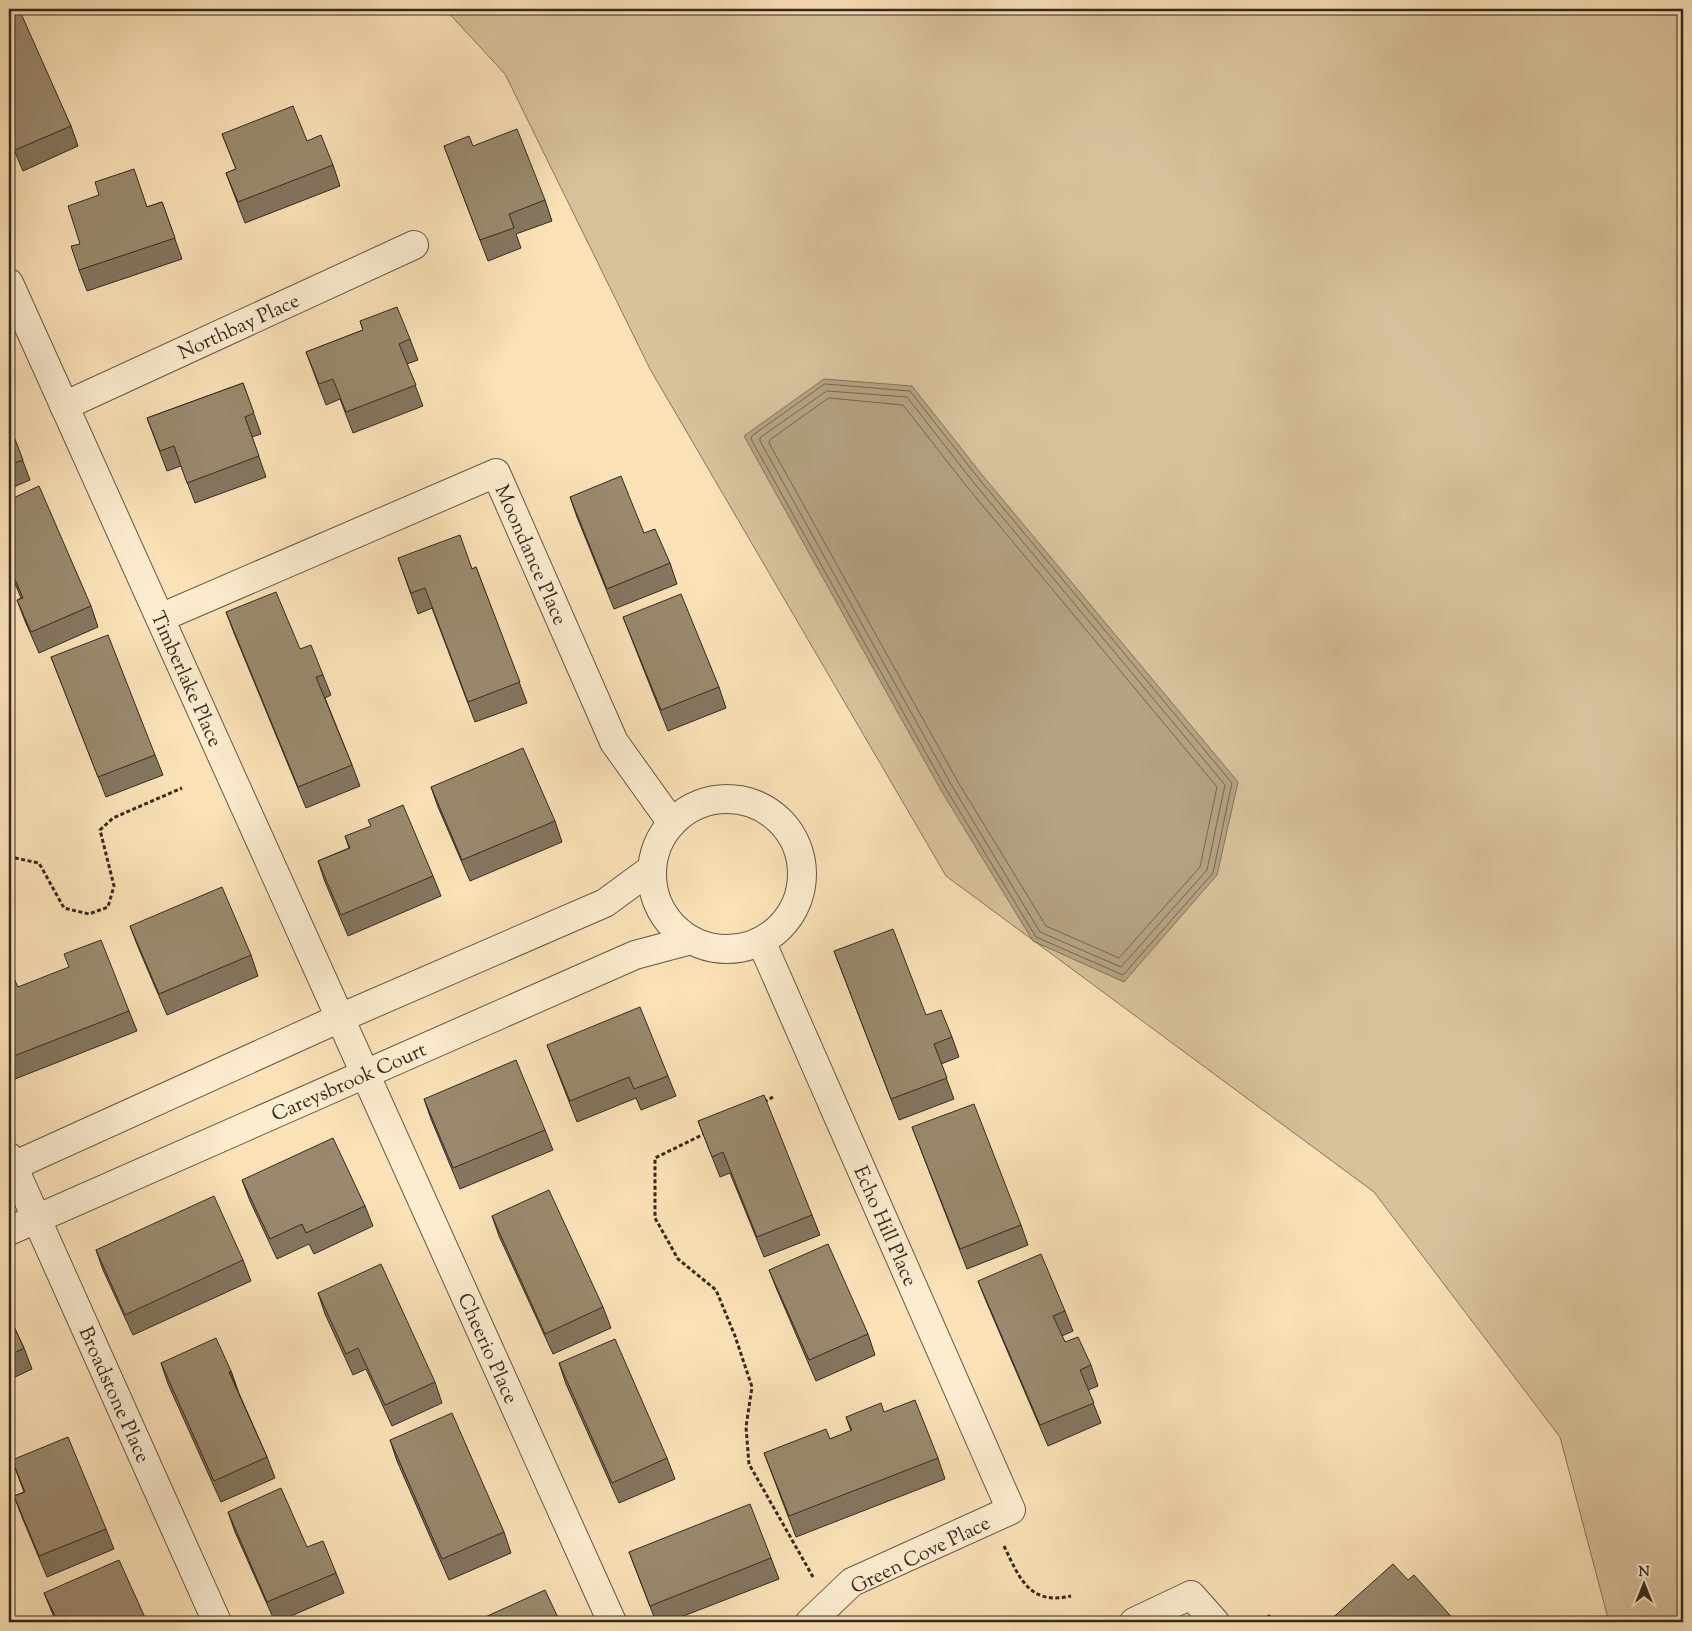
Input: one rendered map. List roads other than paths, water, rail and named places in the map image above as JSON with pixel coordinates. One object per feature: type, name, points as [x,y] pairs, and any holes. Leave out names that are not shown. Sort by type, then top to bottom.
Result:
[{"type":"street","name":"Northbay Place","points":[[64,406],[414,245]]},
{"type":"street","name":"Timberlake Place","points":[[9,284],[364,1073]]},
{"type":"street","name":"Moondance Place","points":[[160,618],[496,474],[614,742],[672,823]]},
{"type":"street","points":[[716,800],[754,803],[776,816],[792,835],[802,860],[802,889],[792,913],[761,941],[742,948],[716,948],[691,940],[675,928],[659,907],[650,870],[658,844],[672,823],[691,808],[716,800]]},
{"type":"street","points":[[10,1164],[605,903],[650,870]]},
{"type":"street","name":"Careysbrook Court","points":[[9,1231],[635,955],[691,940]]},
{"type":"street","name":"Echo Hill Place","points":[[761,941],[1011,1510]]},
{"type":"street","name":"Cheerio Place","points":[[364,1073],[612,1622]]},
{"type":"street","name":"Broadstone Place","points":[[10,1164],[217,1622]]},
{"type":"street","name":"Green Cove Place","points":[[810,1622],[852,1582],[1011,1510]]},
{"type":"street","points":[[1134,1622],[1191,1595],[1215,1622]]},
{"type":"water","points":[[824,379],[912,386],[983,476],[1238,782],[1217,875],[1124,982],[1033,941],[942,792],[744,436]]}]
